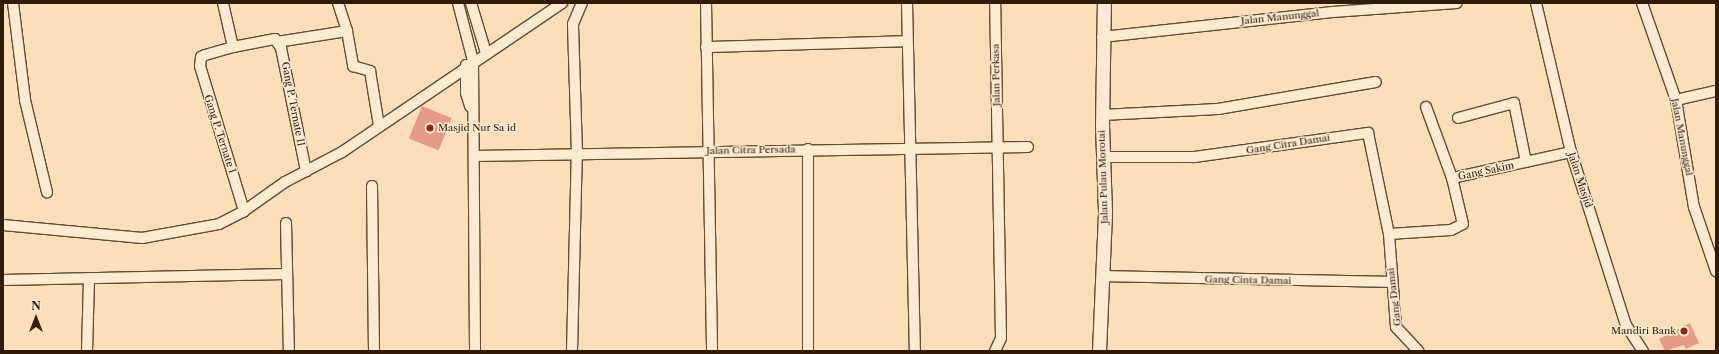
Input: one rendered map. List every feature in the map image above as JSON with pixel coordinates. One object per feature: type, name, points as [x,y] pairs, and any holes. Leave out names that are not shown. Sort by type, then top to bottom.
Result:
[{"type":"street","points":[[13,3],[25,100],[47,192]]},
{"type":"street","points":[[223,3],[233,47],[347,31]]},
{"type":"street","points":[[338,3],[347,31],[352,66],[370,71],[379,126]]},
{"type":"street","points":[[458,3],[470,63],[474,156],[475,351]]},
{"type":"street","points":[[470,3],[486,53]]},
{"type":"street","points":[[3,226],[142,238],[198,230],[219,224],[244,211],[285,182],[306,171],[379,126],[470,63],[562,3]]},
{"type":"street","points":[[572,351],[577,153],[573,24],[582,3]]},
{"type":"street","points":[[706,3],[710,151],[712,351]]},
{"type":"street","points":[[907,3],[915,351]]},
{"type":"street","name":"Jalan Perkasa","points":[[994,351],[1000,338],[995,3]]},
{"type":"street","name":"Jalan Pulau Morotai","points":[[1099,351],[1104,276],[1102,37],[1104,3]]},
{"type":"street","name":"Jalan Manunggal","points":[[1102,37],[1333,12],[1457,3]]},
{"type":"street","name":"Jalan Masjid","points":[[1536,3],[1571,152],[1626,326],[1643,351]]},
{"type":"street","name":"Jalan Manunggal","points":[[1642,3],[1676,100],[1694,207],[1716,271]]},
{"type":"street","name":"Gang P. Ternate II","points":[[276,40],[286,62],[306,171]]},
{"type":"street","points":[[706,47],[907,41]]},
{"type":"street","name":"Gang P. Ternate I","points":[[233,47],[201,58],[204,87],[244,211]]},
{"type":"street","points":[[1102,115],[1218,109],[1376,82]]},
{"type":"street","points":[[1676,100],[1716,90]]},
{"type":"street","points":[[1458,118],[1514,103],[1526,162]]},
{"type":"street","points":[[1426,107],[1452,178]]},
{"type":"street","name":"Gang Citra Damai","points":[[1104,157],[1209,156],[1365,132],[1370,138],[1389,234]]},
{"type":"street","name":"Jalan Citra Persada","points":[[474,156],[577,153],[647,154],[808,149],[1028,147]]},
{"type":"street","points":[[808,149],[808,351]]},
{"type":"street","name":"Gang Sakim","points":[[1389,234],[1451,230],[1463,224],[1452,178],[1571,152]]},
{"type":"street","points":[[372,186],[374,351]]},
{"type":"street","points":[[286,223],[289,351]]},
{"type":"street","name":"Gang Damai","points":[[1389,234],[1391,282],[1396,327],[1418,351]]},
{"type":"street","points":[[3,280],[286,274]]},
{"type":"street","name":"Gang Cinta Damai","points":[[1104,276],[1391,282]]},
{"type":"street","points":[[88,278],[88,351]]},
{"type":"building","name":"Masjid Nur Sa id","points":[[422,106],[452,118],[439,150],[409,138]]},
{"type":"building","name":"Mandiri Bank","points":[[1690,323],[1699,343],[1686,349],[1684,345],[1665,351],[1659,339]]},
{"type":"place","name":"Masjid Nur Sa id","points":[[430,128]]},
{"type":"place","name":"Mandiri Bank","points":[[1684,331]]}]
